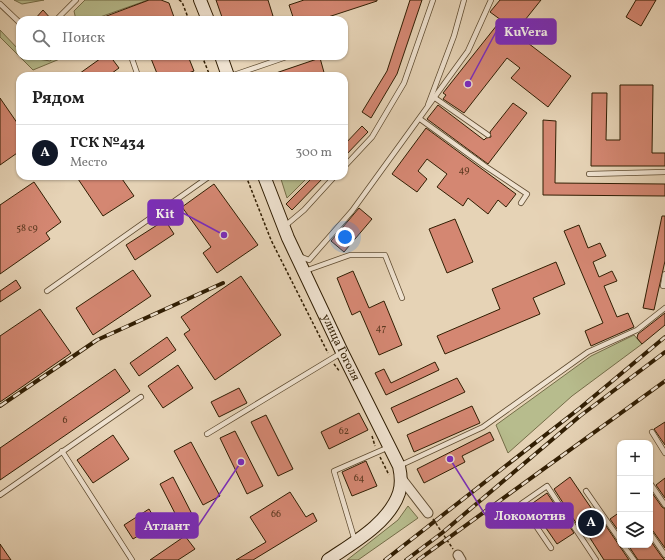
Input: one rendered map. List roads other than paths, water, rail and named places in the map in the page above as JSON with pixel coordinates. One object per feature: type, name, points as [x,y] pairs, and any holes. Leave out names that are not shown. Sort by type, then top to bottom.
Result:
[{"type":"street","points":[[200,0],[206,16]]},
{"type":"street","points":[[222,60],[227,72]]},
{"type":"street","name":"улица Гоголя","points":[[266,180],[296,255],[342,352],[390,446],[399,466],[401,478],[428,513]]},
{"type":"street","points":[[328,560],[355,542],[378,522],[394,505],[399,492],[401,478]]},
{"type":"lane","points":[[60,16],[76,0]]},
{"type":"lane","points":[[348,163],[372,137],[404,83],[434,0]]},
{"type":"lane","points":[[425,112],[454,36],[464,0]]},
{"type":"lane","points":[[296,255],[309,260],[352,212],[468,51],[491,0]]},
{"type":"lane","points":[[0,4],[16,19]]},
{"type":"lane","points":[[132,60],[137,72]]},
{"type":"lane","points":[[243,72],[277,60]]},
{"type":"lane","points":[[435,98],[488,135]]},
{"type":"lane","points":[[420,119],[526,194],[521,203]]},
{"type":"lane","points":[[589,174],[665,172]]},
{"type":"lane","points":[[47,291],[202,180]]},
{"type":"lane","points":[[284,227],[304,210],[331,180]]},
{"type":"lane","points":[[304,271],[350,255],[385,255],[402,298]]},
{"type":"lane","points":[[665,274],[662,286],[665,286]]},
{"type":"lane","points":[[399,466],[483,427],[588,352],[637,330],[665,308]]},
{"type":"lane","points":[[207,434],[332,360],[342,352]]},
{"type":"lane","points":[[0,495],[141,397]]},
{"type":"lane","points":[[652,432],[665,453]]},
{"type":"lane","points":[[355,542],[334,471],[390,446]]},
{"type":"lane","points":[[62,451],[132,560]]},
{"type":"lane","points":[[551,548],[521,504],[547,486],[596,560]]},
{"type":"lane","points":[[653,488],[665,505]]},
{"type":"lane","points":[[586,491],[617,536]]},
{"type":"lane","points":[[653,537],[665,555]]},
{"type":"lane","points":[[625,548],[634,560]]},
{"type":"railway","points":[[0,406],[97,340],[223,283]]},
{"type":"railway","points":[[385,560],[580,408],[665,337]]},
{"type":"railway","points":[[406,560],[442,533],[580,416],[665,352]]},
{"type":"railway","points":[[418,560],[665,381]]},
{"type":"place","name":"KuVera","points":[[468,84]]},
{"type":"place","name":"Kit","points":[[224,235]]},
{"type":"place","name":"Локомотив","points":[[450,459]]},
{"type":"place","name":"Атлант","points":[[241,462]]},
{"type":"place","name":"ГСК №434","points":[[591,523]]}]
